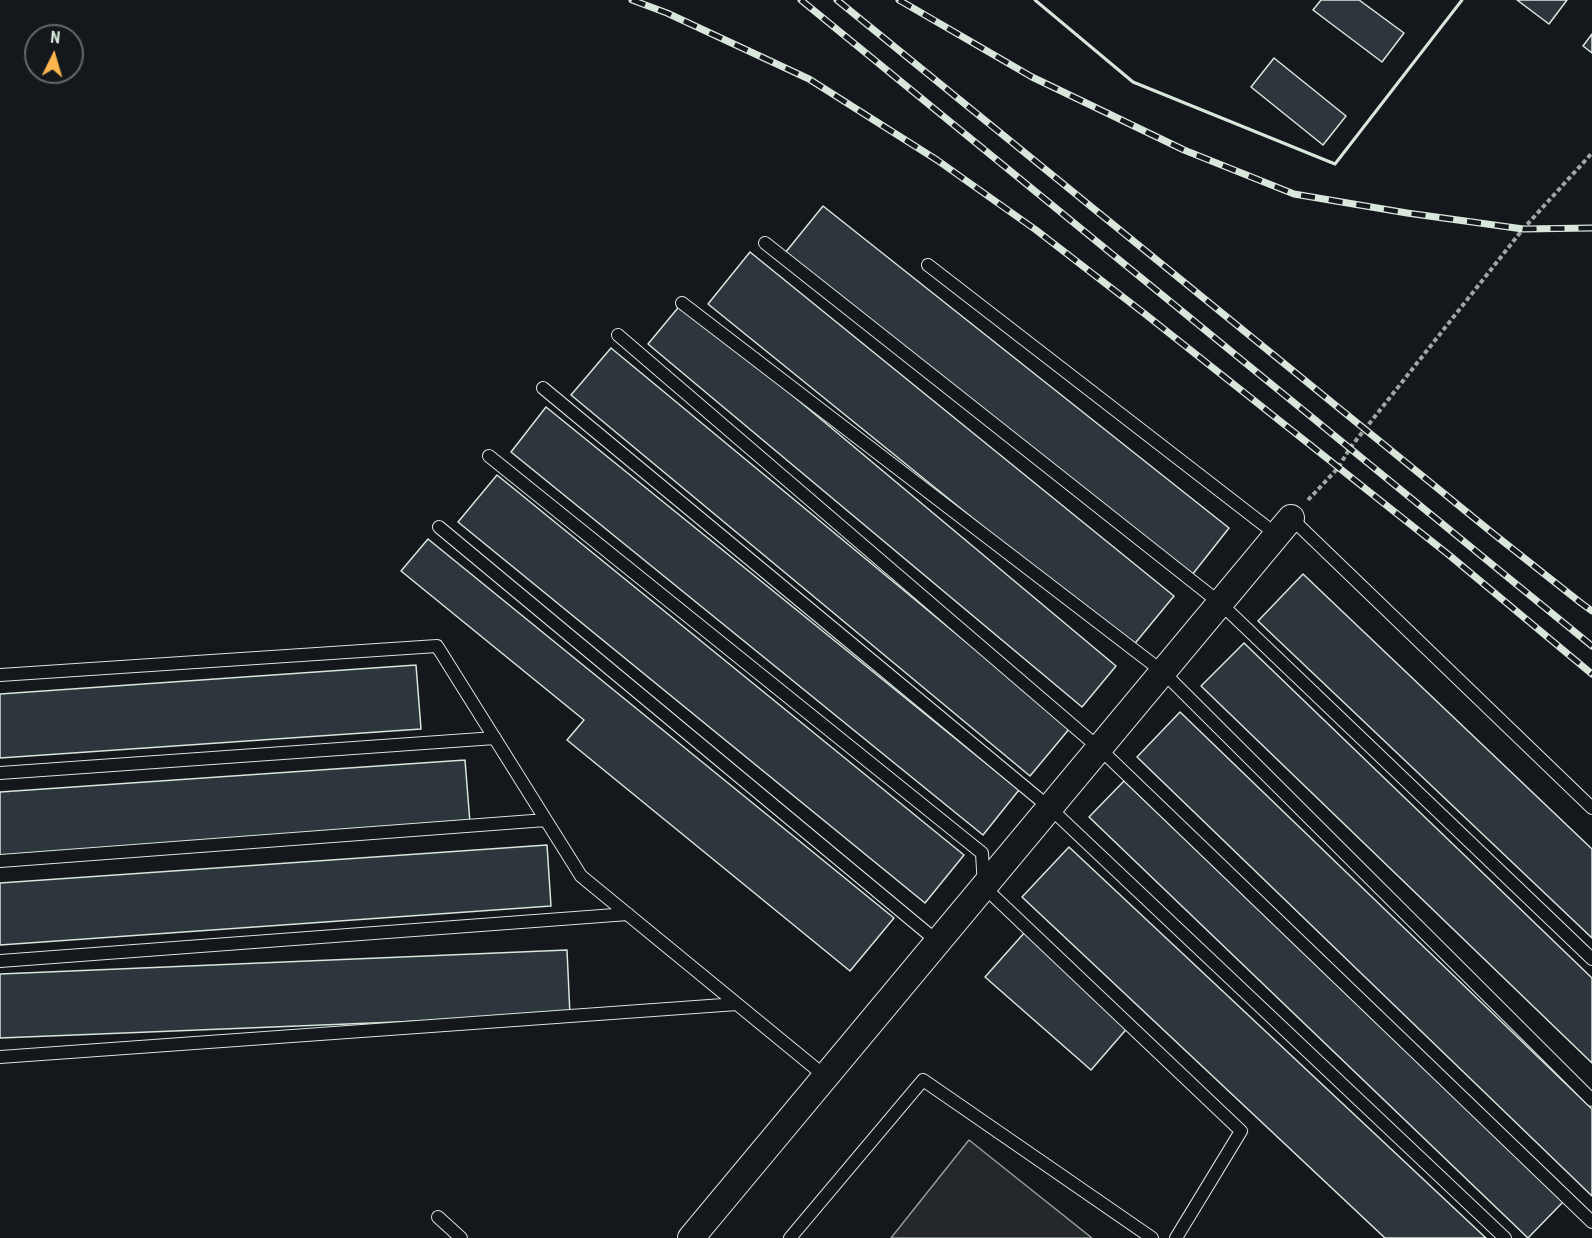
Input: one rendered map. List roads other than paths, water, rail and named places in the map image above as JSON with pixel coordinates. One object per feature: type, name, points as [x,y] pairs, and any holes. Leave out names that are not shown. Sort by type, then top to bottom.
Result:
[{"type":"street","points":[[691,1238],[1284,527]]},
{"type":"lane","points":[[765,243],[1220,603],[1592,959]]},
{"type":"lane","points":[[928,265],[1284,527],[1592,808]]},
{"type":"lane","points":[[682,303],[1163,672],[1592,1100]]},
{"type":"lane","points":[[618,335],[1099,748],[1592,1222]]},
{"type":"lane","points":[[543,388],[1050,808],[1505,1238]]},
{"type":"lane","points":[[489,456],[982,853],[984,887],[1241,1131],[1176,1238]]},
{"type":"lane","points":[[439,527],[938,942]]},
{"type":"lane","points":[[0,675],[437,646],[581,876],[826,1077]]},
{"type":"lane","points":[[0,773],[495,738]]},
{"type":"lane","points":[[0,861],[546,820]]},
{"type":"lane","points":[[0,961],[628,914]]},
{"type":"lane","points":[[0,1057],[737,1004]]},
{"type":"lane","points":[[790,1238],[923,1080],[1152,1238]]},
{"type":"lane","points":[[438,1216],[461,1238]]},
{"type":"railway","points":[[632,0],[667,13],[809,79],[937,160],[1036,230],[1145,314],[1449,555],[1592,674]]},
{"type":"railway","points":[[801,0],[1592,646]]},
{"type":"railway","points":[[837,0],[1495,535],[1592,611]]},
{"type":"railway","points":[[899,0],[1032,77],[1184,150],[1294,194],[1523,229],[1592,228]]}]
